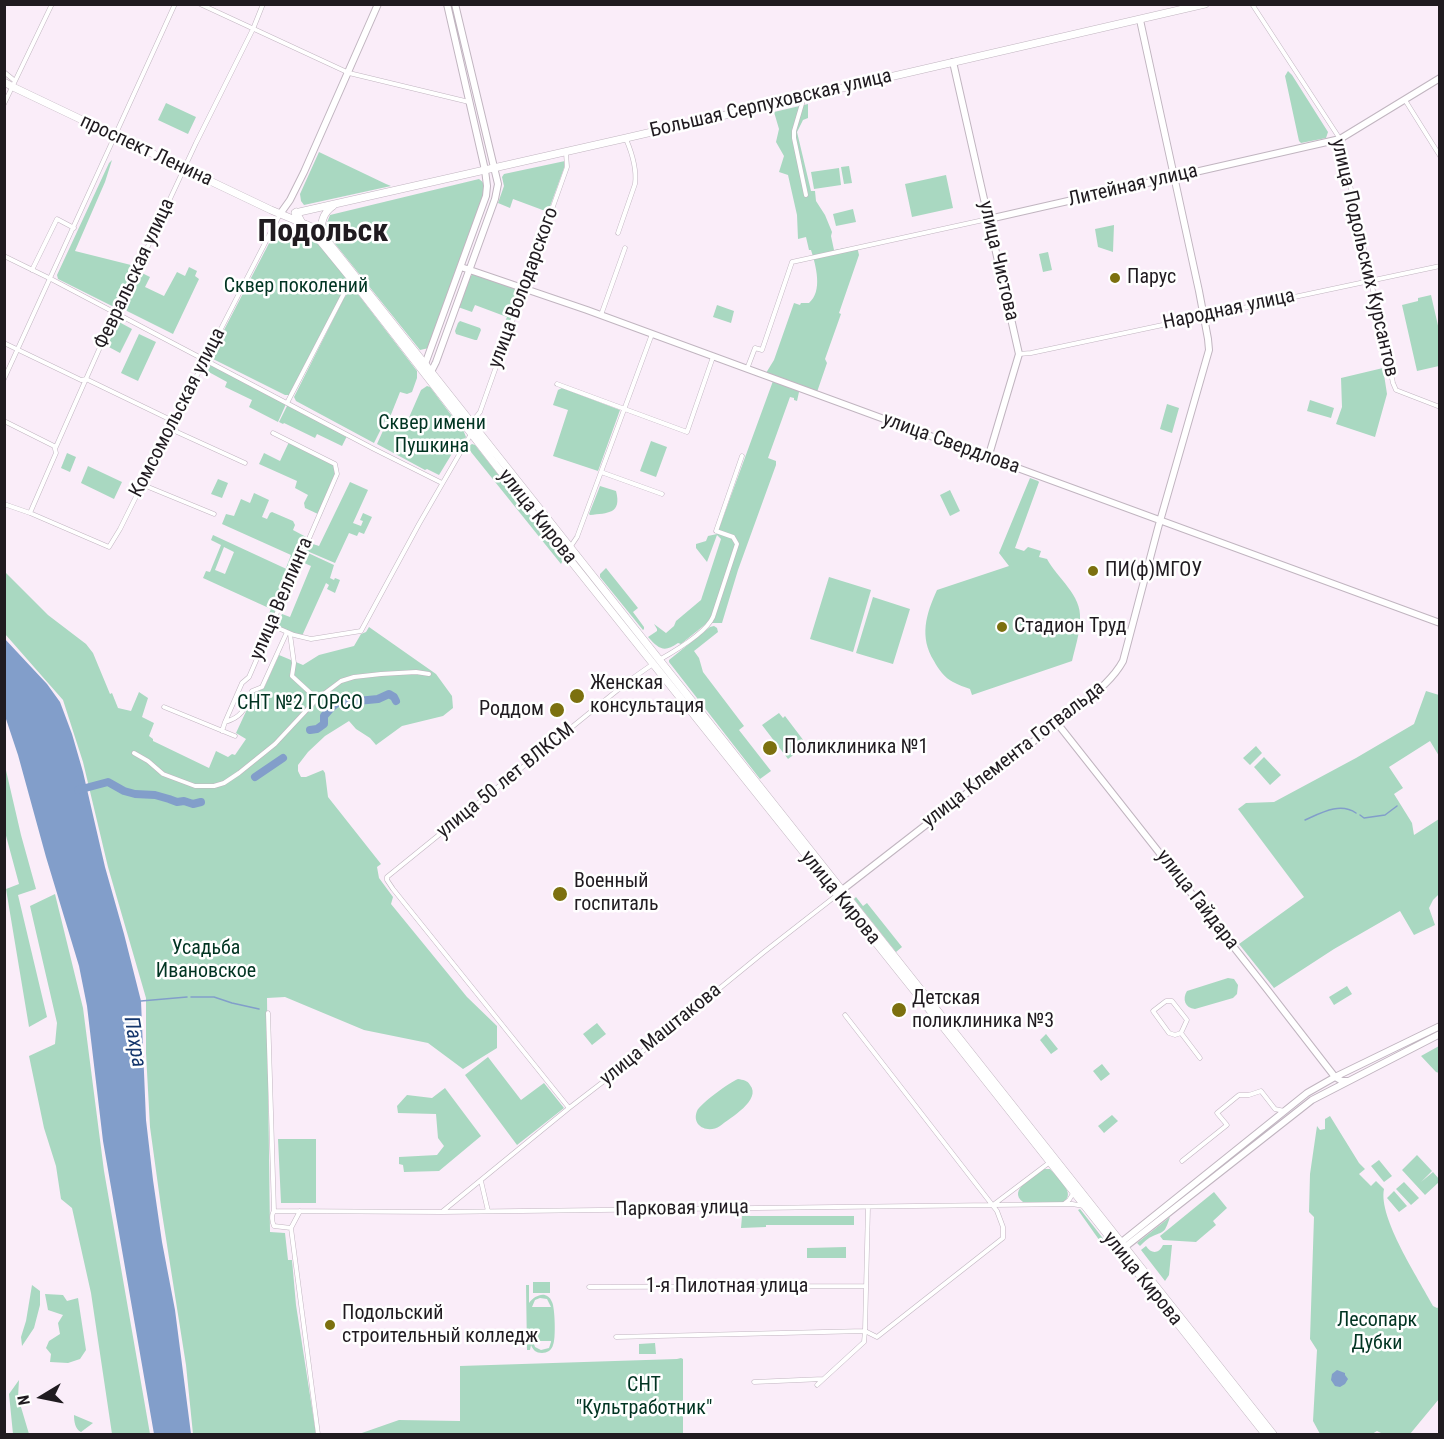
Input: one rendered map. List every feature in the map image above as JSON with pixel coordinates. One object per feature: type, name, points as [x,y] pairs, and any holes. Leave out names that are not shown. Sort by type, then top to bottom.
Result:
[{"type":"main road","name":"Большая Серпуховская улица","points":[[280,214],[337,204],[1205,4]]},
{"type":"main road","name":"проспект Ленина","points":[[4,84],[14,84],[116,137],[303,225]]},
{"type":"main road","points":[[325,237],[321,229],[324,215],[337,204]]},
{"type":"main road","points":[[296,212],[303,225]]},
{"type":"main road","name":"улица Кирова","points":[[303,225],[314,228],[325,237],[473,427]]},
{"type":"main road","name":"улица Кирова","points":[[303,225],[321,242],[427,370],[656,662],[733,751],[840,892],[1052,1160],[1084,1206],[1121,1245],[1273,1434]]},
{"type":"main road","name":"улица Кирова","points":[[531,503],[570,548],[574,559]]},
{"type":"main road","name":"улица Кирова","points":[[1052,1160],[1074,1183],[1265,1434]]},
{"type":"street","points":[[4,104],[52,4]]},
{"type":"street","points":[[4,379],[175,4]]},
{"type":"street","points":[[201,4],[349,73],[470,103]]},
{"type":"street","name":"Февральская улица","points":[[30,513],[56,453],[55,449],[116,313],[263,4]]},
{"type":"street","points":[[280,214],[294,193],[378,4]]},
{"type":"street","points":[[427,370],[486,196],[487,186],[447,4]]},
{"type":"street","points":[[427,370],[469,270],[495,199],[498,184],[455,4]]},
{"type":"street","name":"улица Подольских Курсантов","points":[[1252,4],[1340,139],[1396,390],[1440,407]]},
{"type":"street","name":"улица Клемента Готвальда","points":[[840,892],[1105,684],[1117,673],[1123,662],[1209,350],[1204,315],[1140,20]]},
{"type":"street","name":"улица Чистова","points":[[953,62],[1019,354],[988,458]]},
{"type":"street","points":[[4,72],[14,84]]},
{"type":"street","name":"Литейная улица","points":[[747,369],[755,348],[762,350],[792,262],[1340,139],[1440,78]]},
{"type":"street","points":[[804,97],[794,138],[806,195]]},
{"type":"street","points":[[1404,99],[1440,156]]},
{"type":"street","points":[[618,233],[636,176],[626,138]]},
{"type":"street","name":"улица Володарского","points":[[289,633],[311,639],[361,631],[480,412],[567,167],[566,152]]},
{"type":"street","points":[[294,193],[296,212]]},
{"type":"street","name":"Комсомольская улица","points":[[30,513],[110,547],[280,214]]},
{"type":"street","points":[[32,270],[57,219],[74,228]]},
{"type":"street","points":[[601,315],[625,248]]},
{"type":"street","points":[[4,256],[442,483]]},
{"type":"street","name":"Народная улица","points":[[1019,354],[1440,266]]},
{"type":"street","name":"улица Свердлова","points":[[461,267],[601,315],[1440,623]]},
{"type":"street","points":[[287,403],[352,280]]},
{"type":"street","points":[[570,548],[577,537],[652,334]]},
{"type":"street","points":[[4,343],[169,419],[177,432],[245,463]]},
{"type":"street","points":[[557,384],[687,432],[713,357]]},
{"type":"street","points":[[4,421],[54,446],[55,449]]},
{"type":"street","name":"улица Веллинга","points":[[222,730],[242,683],[249,677],[337,474],[335,464],[273,433]]},
{"type":"street","name":"улица 50 лет ВЛКСМ","points":[[569,1108],[393,889],[387,877],[643,670],[681,647],[708,625],[713,617],[737,544],[733,537],[716,531],[742,456]]},
{"type":"street","points":[[601,472],[663,494]]},
{"type":"street","points":[[141,484],[214,514]]},
{"type":"street","points":[[4,504],[30,513]]},
{"type":"street","points":[[271,625],[289,633]]},
{"type":"street","points":[[289,633],[294,663],[292,676],[317,699]]},
{"type":"street","points":[[225,723],[238,717],[252,691],[262,687],[289,633]]},
{"type":"street","points":[[134,753],[163,774],[195,786],[214,786],[224,783],[239,773],[275,744],[317,699],[341,681],[354,677],[416,672],[429,674]]},
{"type":"street","points":[[164,707],[235,736]]},
{"type":"street","name":"улица Гайдара","points":[[1057,723],[1335,1077]]},
{"type":"street","name":"улица Маштакова","points":[[442,1212],[840,892]]},
{"type":"street","points":[[1166,1001],[1172,1001],[1187,1020],[1181,1033],[1176,1035],[1168,1033],[1153,1011],[1166,1001]]},
{"type":"street","points":[[268,1013],[273,1224],[291,1228]]},
{"type":"street","points":[[616,1337],[865,1331],[877,1338],[1003,1238],[1003,1227],[997,1210],[845,1015]]},
{"type":"street","points":[[1271,1127],[1284,1112],[1307,1094],[1335,1077],[1440,1026]]},
{"type":"street","points":[[1181,1033],[1200,1059]]},
{"type":"street","points":[[1121,1245],[1271,1127],[1312,1100],[1440,1035]]},
{"type":"street","points":[[1383,1054],[1387,1061]]},
{"type":"street","points":[[1335,1077],[1347,1081]]},
{"type":"street","points":[[1330,1089],[1334,1086],[1335,1077]]},
{"type":"street","points":[[1182,1161],[1227,1125],[1217,1113],[1239,1095],[1261,1091],[1275,1109],[1284,1112]]},
{"type":"street","points":[[993,1205],[1052,1160]]},
{"type":"street","points":[[481,1181],[488,1211]]},
{"type":"street","points":[[1063,1204],[1074,1193],[1074,1183]]},
{"type":"street","name":"Парковая улица","points":[[274,1211],[442,1212],[1063,1204],[1084,1206]]},
{"type":"street","points":[[817,1385],[864,1342],[868,1207]]},
{"type":"street","points":[[300,1211],[291,1228],[318,1434]]},
{"type":"street","name":"1-я Пилотная улица","points":[[589,1287],[866,1286]]},
{"type":"street","points":[[754,1382],[823,1379]]},
{"type":"green space","points":[[1288,71],[1328,132],[1326,138],[1301,143],[1299,141],[1285,76]]},
{"type":"green space","points":[[166,103],[196,117],[188,134],[158,120]]},
{"type":"green space","points":[[808,104],[808,118],[803,120],[797,132],[811,191],[815,191],[816,201],[832,232],[834,250],[857,246],[859,255],[839,313],[841,314],[825,359],[827,363],[817,392],[766,373],[774,360],[794,303],[800,305],[809,303],[816,292],[815,263],[806,237],[798,239],[797,215],[788,175],[779,172],[784,156],[776,142],[779,129],[774,112]]},
{"type":"green space","points":[[319,152],[391,186],[304,205],[300,194]]},
{"type":"green space","points":[[112,160],[105,182],[75,251],[135,266],[116,305],[112,306],[58,279],[57,275]]},
{"type":"green space","points":[[565,161],[548,212],[513,199],[510,208],[498,203],[504,186],[502,177],[504,174]]},
{"type":"green space","points":[[849,166],[852,183],[844,184],[841,167]]},
{"type":"green space","points":[[839,168],[841,185],[814,189],[811,172]]},
{"type":"green space","points":[[946,175],[953,208],[912,217],[905,184]]},
{"type":"green space","points":[[479,179],[482,181],[485,193],[483,203],[429,348],[420,350],[324,230],[330,215]]},
{"type":"green space","points":[[853,209],[856,222],[836,226],[833,214]]},
{"type":"green space","name":"Сквер поколений","points":[[282,223],[318,242],[349,281],[290,395],[285,395],[211,358],[279,224]]},
{"type":"green space","points":[[1114,225],[1113,252],[1098,247],[1095,229]]},
{"type":"green space","points":[[1048,252],[1052,270],[1043,272],[1039,254]]},
{"type":"green space","points":[[189,267],[197,271],[195,276],[199,279],[173,334],[127,311],[125,308],[142,273],[150,277],[145,287],[164,296],[177,272],[185,276]]},
{"type":"green space","points":[[473,274],[522,291],[510,326],[504,324],[507,317],[475,305],[472,312],[458,307],[469,278]]},
{"type":"green space","name":"Сквер имени Пушкина","points":[[351,289],[354,289],[417,371],[412,392],[407,394],[400,392],[388,422],[404,429],[421,390],[427,386],[464,432],[466,437],[460,446],[456,447],[439,475],[377,444],[387,422],[385,421],[374,443],[296,401],[294,397],[344,298]]},
{"type":"green space","points":[[1431,295],[1439,330],[1439,366],[1417,371],[1402,305]]},
{"type":"green space","points":[[717,305],[734,311],[731,323],[713,317]]},
{"type":"green space","points":[[460,321],[480,328],[477,340],[456,334],[455,331]]},
{"type":"green space","points":[[119,322],[132,329],[120,353],[107,346]]},
{"type":"green space","points":[[139,334],[156,342],[138,381],[121,373]]},
{"type":"green space","points":[[211,365],[286,404],[278,422],[249,407],[252,400],[225,387],[227,382],[207,371]]},
{"type":"green space","points":[[1383,368],[1387,394],[1375,437],[1336,424],[1342,407],[1341,378]]},
{"type":"green space","points":[[773,381],[799,392],[797,401],[790,397],[768,458],[776,461],[776,465],[738,570],[722,623],[707,623],[681,644],[662,648],[648,637],[657,631],[654,624],[666,633],[676,621],[701,600],[721,539],[717,535],[707,562],[696,548],[696,544],[706,541],[708,536],[717,534]]},
{"type":"green space","points":[[562,388],[620,410],[598,471],[553,456],[568,410],[553,405],[558,390]]},
{"type":"green space","points":[[1310,400],[1334,408],[1331,418],[1307,411]]},
{"type":"green space","points":[[288,404],[347,436],[342,446],[317,434],[315,438],[279,422]]},
{"type":"green space","points":[[1167,404],[1179,408],[1172,433],[1160,429]]},
{"type":"green space","points":[[651,441],[667,447],[656,477],[640,471]]},
{"type":"green space","points":[[289,442],[334,465],[336,474],[318,514],[305,508],[304,503],[308,495],[295,488],[297,481],[259,464],[264,453],[280,461]]},
{"type":"green space","points":[[472,444],[548,538],[547,540],[564,558],[561,564],[467,447]]},
{"type":"green space","points":[[67,453],[76,457],[70,472],[61,468]]},
{"type":"green space","points":[[88,466],[122,482],[114,499],[81,483]]},
{"type":"green space","name":"Стадион Труд","points":[[1030,478],[1039,482],[1015,548],[1024,551],[1028,547],[1041,551],[1039,557],[1047,559],[1073,594],[1080,610],[1080,624],[1072,661],[972,695],[970,689],[950,680],[942,673],[929,652],[925,634],[927,617],[937,590],[1009,566],[999,553]]},
{"type":"green space","points":[[218,479],[228,483],[222,498],[211,494]]},
{"type":"green space","points":[[350,482],[368,490],[353,523],[361,526],[363,521],[360,520],[363,513],[372,517],[364,534],[359,532],[357,536],[349,533],[335,563],[307,551],[310,543],[319,546]]},
{"type":"green space","points":[[600,486],[616,491],[617,504],[608,513],[590,515],[589,514]]},
{"type":"green space","points":[[950,490],[960,511],[950,516],[940,495]]},
{"type":"green space","points":[[254,493],[269,500],[262,517],[267,519],[272,512],[293,521],[295,525],[293,530],[308,538],[294,571],[286,568],[291,555],[222,524],[226,514],[234,516],[241,499],[250,503]]},
{"type":"green space","points":[[213,535],[293,572],[272,622],[266,620],[271,609],[203,578],[206,571],[210,572],[221,545],[211,540]],"holes":[[[224,547],[234,552],[225,574],[215,570]]]},
{"type":"green space","points":[[306,552],[334,565],[330,578],[340,580],[335,593],[327,589],[329,585],[326,583],[302,636],[276,627],[282,614],[290,617],[311,566],[302,562]]},
{"type":"green space","points":[[606,568],[638,608],[633,612],[644,627],[643,630],[600,577]]},
{"type":"green space","points":[[4,571],[48,615],[86,644],[93,653],[118,708],[131,711],[139,692],[148,698],[142,717],[154,723],[149,736],[153,741],[209,768],[216,751],[228,757],[235,755],[246,739],[236,733],[255,692],[264,688],[279,655],[303,665],[319,655],[354,646],[361,634],[369,627],[436,674],[452,696],[453,708],[443,716],[402,726],[376,745],[349,721],[325,736],[298,765],[301,777],[323,770],[328,797],[381,864],[377,867],[379,878],[393,897],[391,904],[467,997],[497,1026],[497,1048],[463,1069],[428,1043],[364,1030],[285,997],[267,998],[270,1232],[285,1233],[288,1260],[292,1260],[296,1305],[316,1434],[193,1434],[186,1365],[150,1127],[146,998],[108,867],[83,762],[63,700],[5,634]]},
{"type":"green space","points":[[829,577],[871,590],[853,652],[810,639]]},
{"type":"green space","points":[[873,597],[910,609],[893,664],[856,653]]},
{"type":"green space","points":[[714,626],[718,632],[694,651],[699,658],[703,672],[744,726],[739,730],[771,771],[760,779],[669,662]]},
{"type":"green space","points":[[1426,691],[1439,695],[1439,756],[1430,741],[1389,767],[1403,788],[1394,794],[1412,823],[1414,835],[1439,819],[1439,894],[1429,908],[1435,925],[1414,935],[1400,911],[1334,949],[1274,988],[1239,944],[1304,897],[1238,809],[1246,803],[1274,802],[1414,724]]},
{"type":"green space","points":[[779,713],[783,718],[785,716],[807,745],[788,759],[762,725]]},
{"type":"green space","points":[[1256,746],[1262,753],[1250,765],[1243,758]]},
{"type":"green space","points":[[1264,757],[1281,775],[1270,785],[1254,767]]},
{"type":"green space","points":[[5,766],[36,889],[18,895],[47,1017],[29,1027],[6,889],[19,884],[5,832]]},
{"type":"green space","points":[[55,894],[83,1008],[104,1171],[150,1434],[112,1434],[91,1293],[72,1208],[61,1199],[56,1166],[44,1128],[29,1056],[55,1044],[57,1023],[30,906]]},
{"type":"green space","points":[[856,897],[863,906],[867,903],[902,947],[896,952],[854,899]]},
{"type":"green space","points":[[1228,978],[1234,979],[1238,985],[1237,994],[1233,998],[1195,1009],[1185,1003],[1187,991]]},
{"type":"green space","points":[[1347,986],[1352,994],[1334,1005],[1329,997]]},
{"type":"green space","points":[[597,1023],[606,1034],[592,1045],[583,1034]]},
{"type":"green space","points":[[1046,1034],[1058,1049],[1051,1054],[1040,1040]]},
{"type":"green space","points":[[1439,1046],[1439,1073],[1421,1056]]},
{"type":"green space","points":[[488,1057],[521,1100],[544,1083],[564,1108],[517,1145],[465,1075]]},
{"type":"green space","points":[[1102,1064],[1110,1074],[1101,1081],[1093,1071]]},
{"type":"green space","points":[[738,1079],[748,1082],[753,1091],[752,1097],[743,1108],[715,1128],[706,1129],[698,1124],[696,1116],[699,1108],[716,1093]]},
{"type":"green space","points":[[445,1088],[481,1136],[439,1171],[404,1172],[403,1165],[399,1164],[399,1157],[437,1155],[444,1146],[438,1138],[436,1114],[398,1113],[397,1106],[407,1095],[432,1098]]},
{"type":"green space","points":[[1112,1115],[1118,1121],[1104,1133],[1098,1126]]},
{"type":"green space","name":"Лесопарк Дубки","points":[[1330,1116],[1365,1169],[1359,1174],[1371,1186],[1376,1181],[1384,1189],[1387,1216],[1393,1232],[1433,1306],[1439,1307],[1439,1399],[1410,1434],[1383,1434],[1377,1431],[1372,1434],[1320,1434],[1313,1421],[1317,1350],[1310,1339],[1314,1217],[1309,1212],[1310,1174],[1317,1126],[1320,1130],[1325,1129],[1325,1119]]},
{"type":"green space","points":[[278,1139],[316,1139],[316,1203],[281,1203]]},
{"type":"green space","points":[[1417,1155],[1432,1171],[1421,1182],[1433,1172],[1439,1179],[1439,1182],[1425,1195],[1402,1170]]},
{"type":"green space","points":[[1379,1160],[1392,1176],[1384,1182],[1371,1166]]},
{"type":"green space","points":[[1044,1169],[1050,1169],[1061,1181],[1067,1190],[1067,1199],[1063,1202],[1023,1202],[1018,1193],[1020,1188]]},
{"type":"green space","points":[[1404,1182],[1419,1198],[1411,1205],[1396,1189]]},
{"type":"green space","points":[[1394,1191],[1407,1206],[1399,1212],[1387,1198]]},
{"type":"green space","points":[[1214,1192],[1227,1208],[1213,1221],[1216,1225],[1196,1242],[1163,1240],[1160,1236]]},
{"type":"green space","points":[[1080,1209],[1105,1241],[1102,1244],[1078,1210]]},
{"type":"green space","points":[[742,1216],[854,1216],[854,1225],[766,1225],[766,1227],[741,1228]]},
{"type":"green space","points":[[1170,1217],[1163,1231],[1140,1246],[1137,1243]]},
{"type":"green space","points":[[1163,1245],[1172,1245],[1169,1275],[1165,1281],[1141,1250],[1146,1246],[1155,1252]]},
{"type":"green space","points":[[846,1247],[846,1258],[807,1258],[807,1248]]},
{"type":"green space","points":[[533,1282],[550,1282],[550,1293],[533,1293]]},
{"type":"green space","points":[[32,1285],[40,1291],[40,1305],[34,1328],[22,1346],[21,1337]]},
{"type":"green space","points":[[526,1285],[529,1285],[529,1303],[541,1295],[550,1298],[554,1310],[555,1331],[554,1342],[549,1351],[538,1352],[531,1345],[530,1350],[527,1350]],"holes":[[[547,1299],[551,1307],[532,1307],[535,1300]],[[533,1341],[551,1341],[551,1342],[549,1348],[541,1350],[535,1347]]]},
{"type":"green space","points":[[45,1294],[63,1295],[67,1301],[78,1298],[86,1350],[80,1359],[68,1363],[50,1362],[51,1354],[46,1348],[49,1341],[60,1334],[58,1323],[63,1315],[48,1310]]},
{"type":"green space","points":[[655,1343],[656,1354],[639,1354],[639,1344]]},
{"type":"green space","name":"СНТ \"Культработник\"","points":[[683,1359],[683,1434],[359,1434],[399,1420],[460,1421],[460,1366]]},
{"type":"green space","points":[[19,1380],[18,1397],[29,1434],[13,1434],[9,1394]]},
{"type":"green space","points":[[74,1415],[93,1423],[81,1432],[76,1427]]},
{"type":"water","name":"Пахра","points":[[4,638],[47,684],[60,702],[83,772],[105,867],[141,1001],[146,1120],[191,1434],[154,1434],[103,1141],[87,1006],[79,966],[5,716]]},
{"type":"water","points":[[1337,1370],[1345,1373],[1348,1379],[1340,1387],[1335,1386],[1331,1380],[1332,1374]]},
{"type":"waterway","points":[[310,730],[317,729],[324,724],[324,716],[337,703],[378,699],[389,694],[396,701]]},
{"type":"waterway","points":[[255,777],[283,758]]},
{"type":"waterway","points":[[78,790],[108,782],[135,794],[155,795],[193,804],[201,802]]},
{"type":"waterway","points":[[1360,815],[1364,818],[1385,815],[1397,806]]},
{"type":"waterway","points":[[1305,820],[1324,812],[1344,808],[1356,813]]},
{"type":"waterway","points":[[141,1001],[187,997]]},
{"type":"waterway","points":[[191,997],[214,997],[259,1009]]},
{"type":"place","name":"Парус","points":[[1115,278]]},
{"type":"place","name":"ПИ(ф)МГОУ","points":[[1093,571]]},
{"type":"place","name":"Стадион Труд","points":[[1002,627]]},
{"type":"place","name":"Женская консультация","points":[[577,696]]},
{"type":"place","name":"Роддом","points":[[557,710]]},
{"type":"place","name":"Поликлиника №1","points":[[770,748]]},
{"type":"place","name":"Военный госпиталь","points":[[560,894]]},
{"type":"place","name":"Детская поликлиника №3","points":[[899,1010]]},
{"type":"place","name":"Подольский строительный колледж","points":[[330,1325]]},
{"type":"district","name":"Подольск","points":[[323,233]]},
{"type":"park label","name":"СНТ №2 ГОРСО","points":[[300,704]]},
{"type":"park label","name":"Усадьба Ивановское","points":[[206,960]]}]
